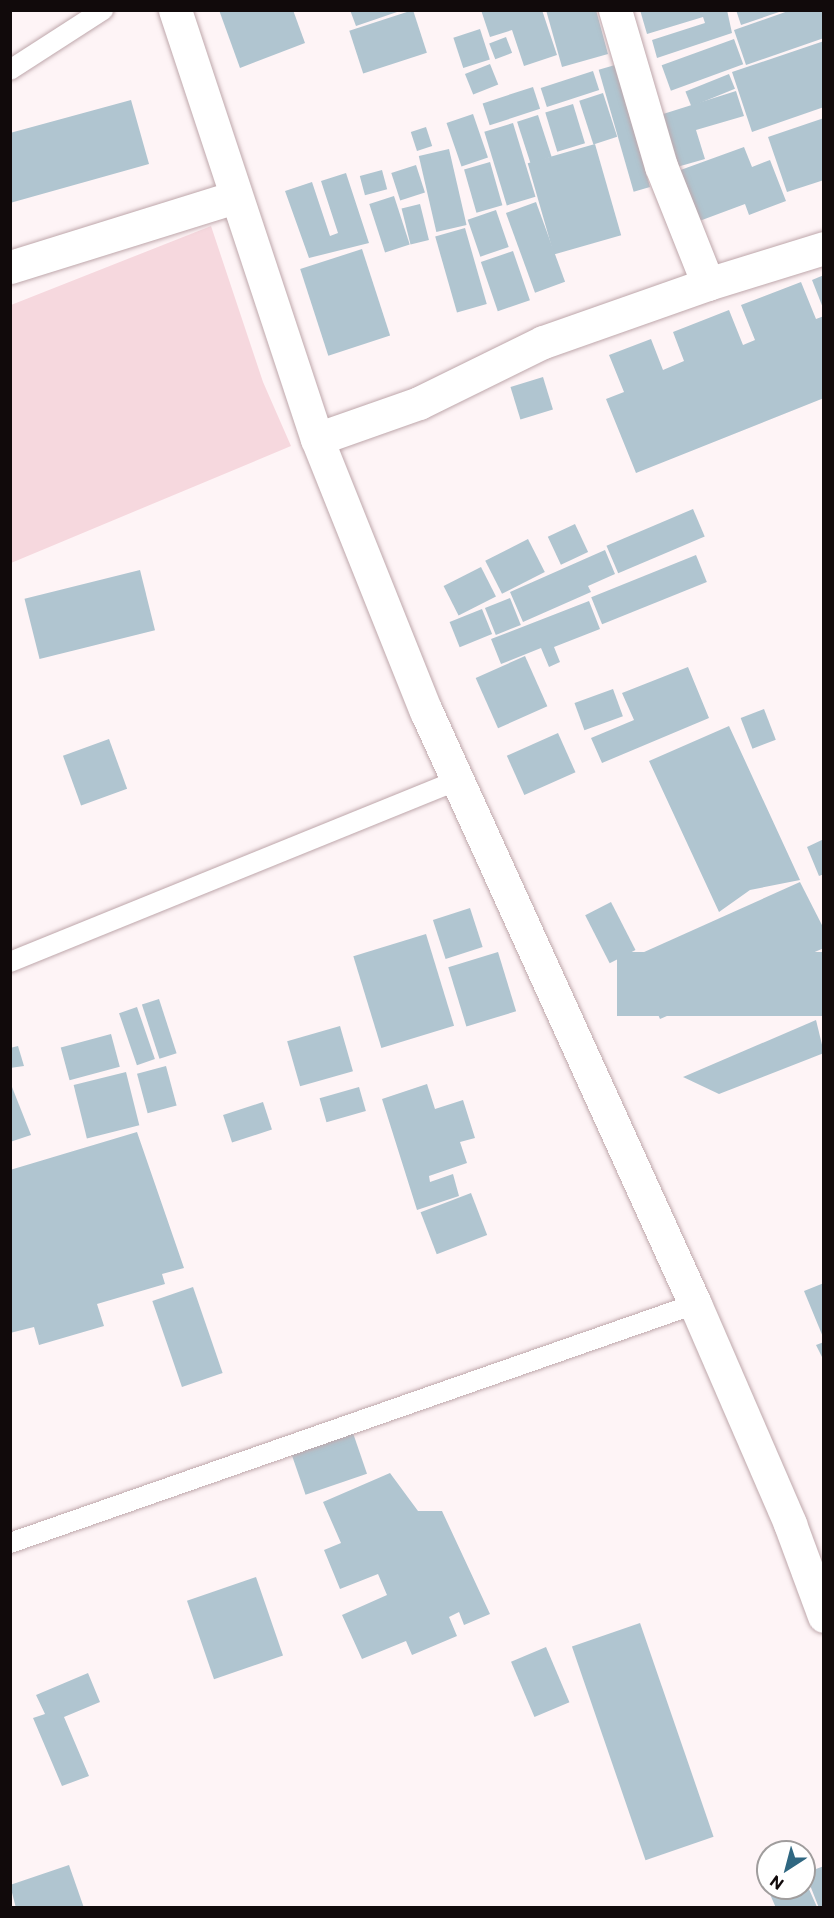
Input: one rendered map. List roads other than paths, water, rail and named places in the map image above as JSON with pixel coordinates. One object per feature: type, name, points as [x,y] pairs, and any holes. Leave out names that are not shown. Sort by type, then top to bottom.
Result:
[{"type":"street","points":[[175,10],[235,197],[317,439],[456,781],[695,1304],[790,1524],[824,1616]]},
{"type":"street","points":[[615,10],[661,165],[708,284]]},
{"type":"street","points":[[10,267],[235,197]]},
{"type":"street","points":[[317,439],[419,403],[543,342],[708,284],[824,248]]},
{"type":"lane","points":[[10,70],[104,10]]},
{"type":"lane","points":[[10,962],[456,781]]},
{"type":"lane","points":[[10,1543],[695,1304]]}]
